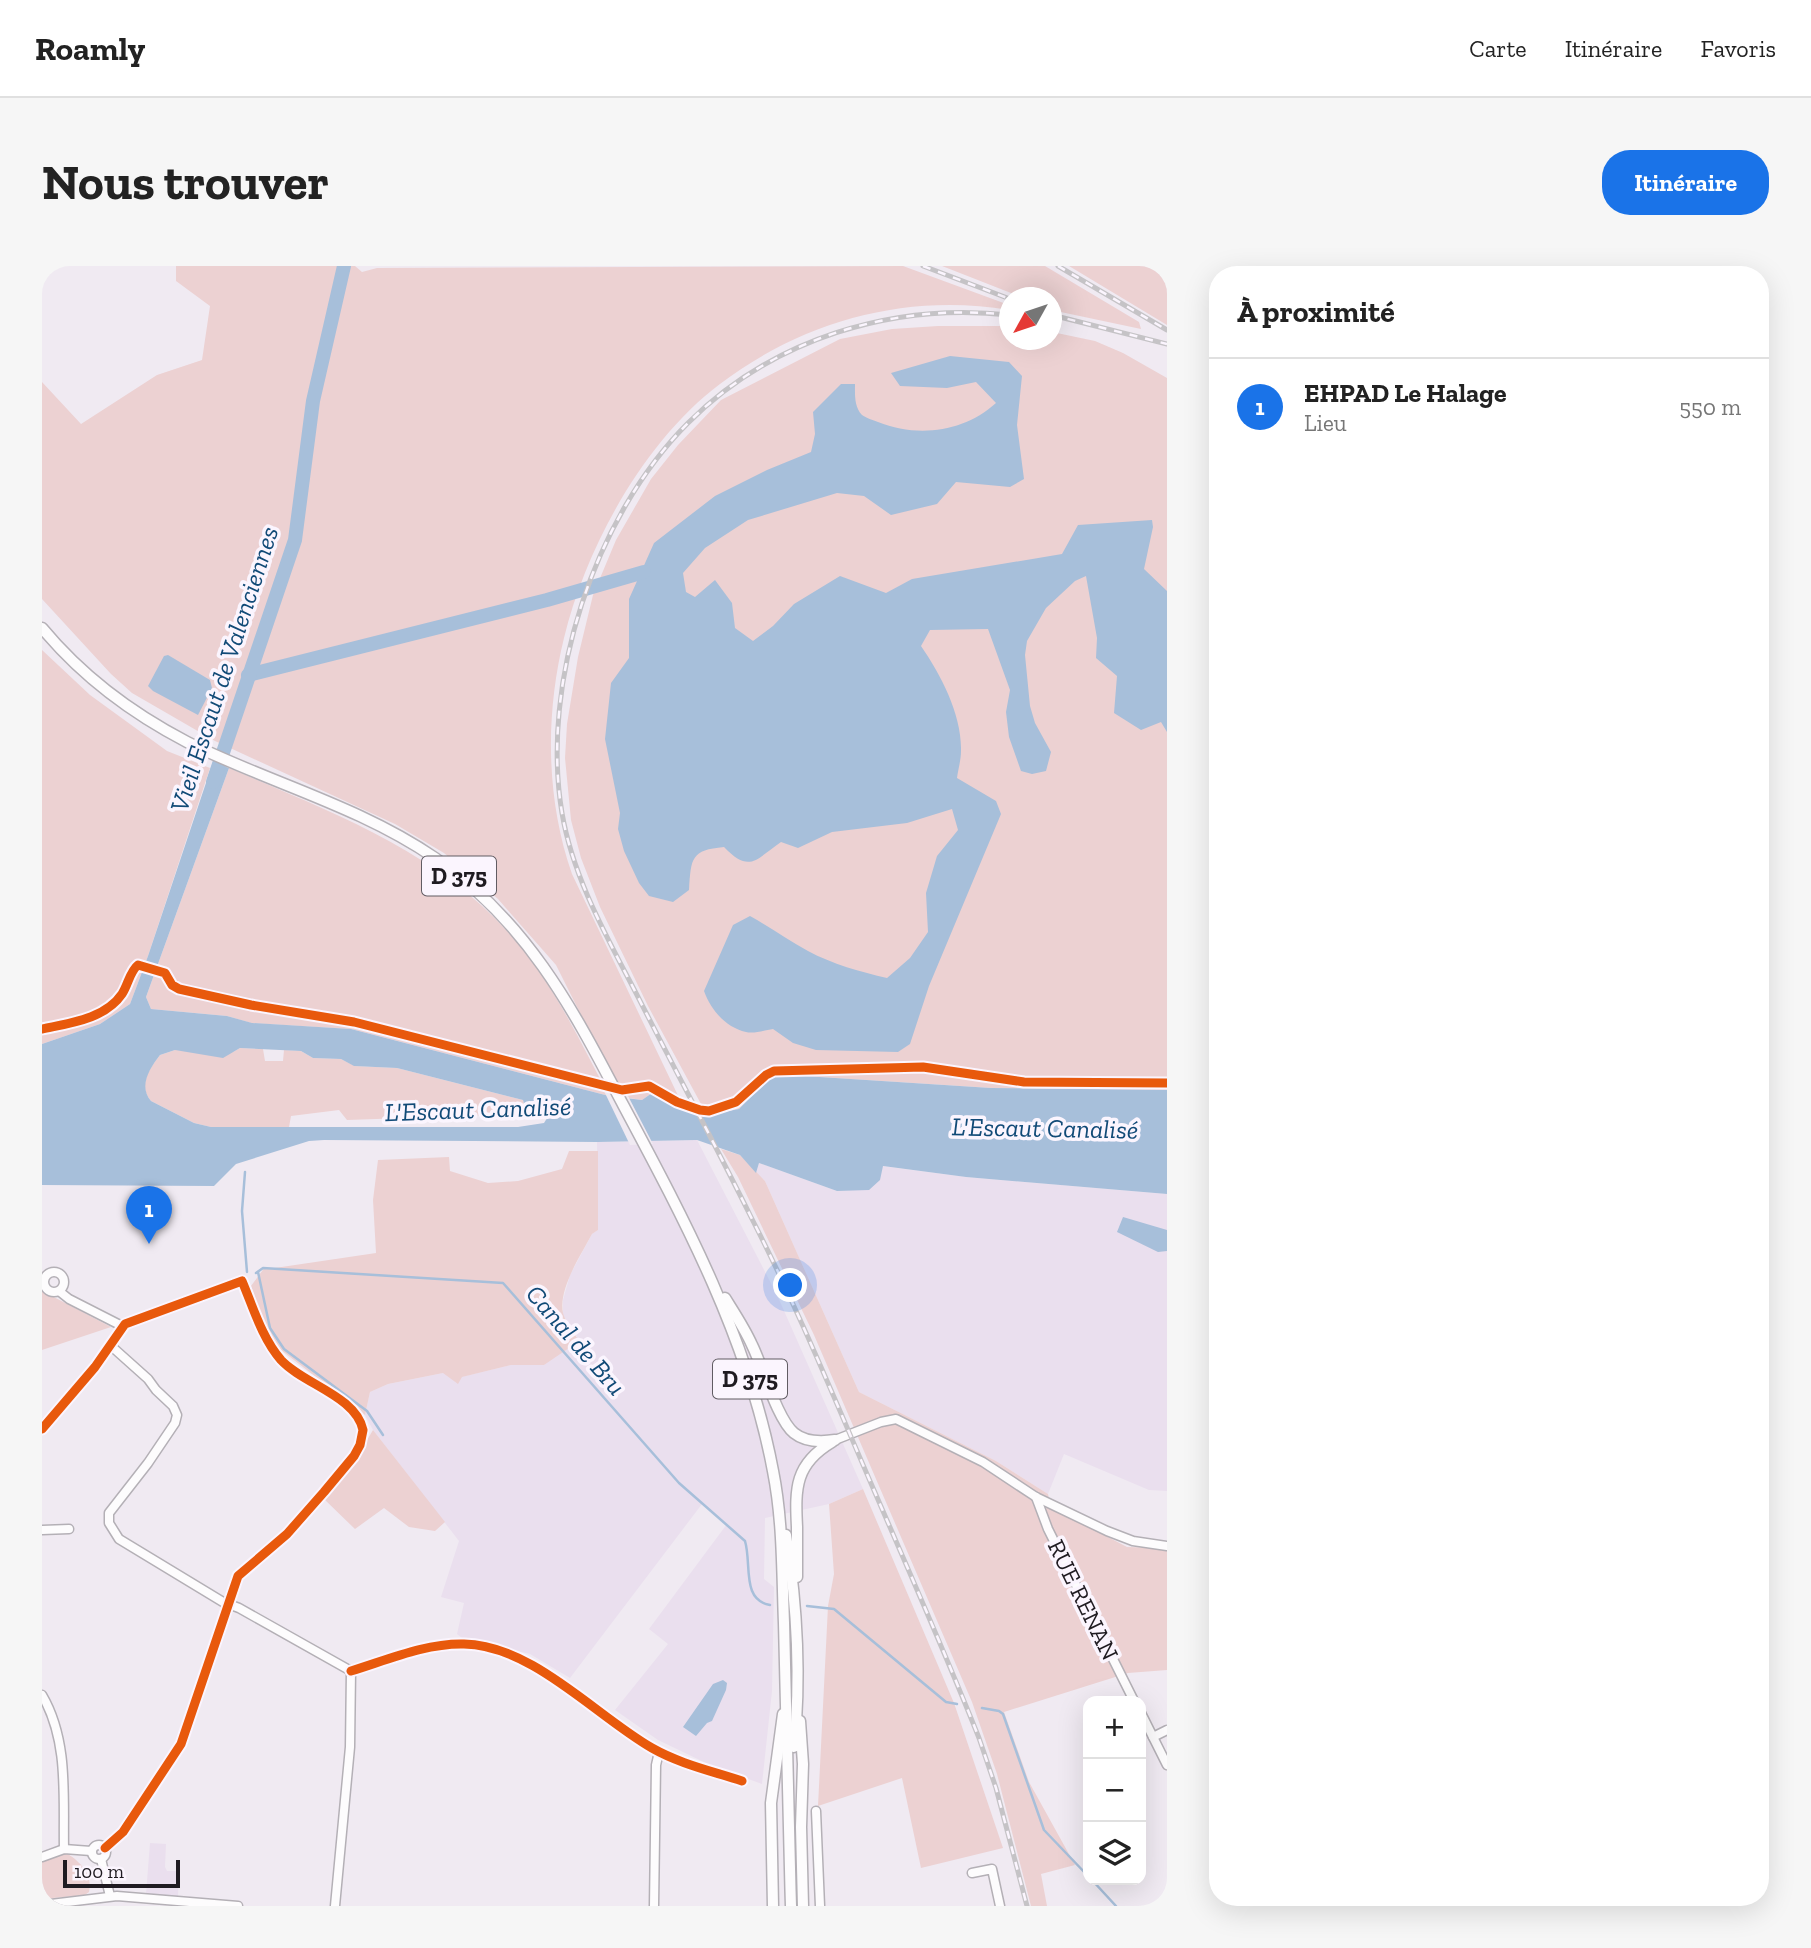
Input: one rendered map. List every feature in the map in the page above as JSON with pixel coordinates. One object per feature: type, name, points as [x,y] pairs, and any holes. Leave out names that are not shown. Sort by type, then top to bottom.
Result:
[{"type":"main road","name":"D 375","points":[[42,628],[69,657],[110,693],[167,731],[375,822],[421,848],[457,874],[501,914],[541,961],[566,999],[652,1160],[727,1316],[749,1376],[770,1454],[778,1502],[791,1906]]},
{"type":"main road","points":[[702,1261],[748,1335],[789,1429],[807,1439],[823,1442],[835,1440]]},
{"type":"main road","points":[[789,1789],[797,1684],[797,1484],[802,1470],[812,1457],[835,1440]]},
{"type":"main road","points":[[778,1502],[786,1537],[796,1630]]},
{"type":"main road","points":[[797,1684],[803,1755],[803,1906]]},
{"type":"main road","points":[[773,1906],[771,1803],[786,1693]]},
{"type":"street","points":[[42,1429],[95,1367],[122,1326],[150,1313],[242,1281],[264,1333],[280,1358],[353,1410],[363,1430],[360,1445],[348,1464],[287,1534],[239,1576],[181,1744],[122,1832],[105,1848]]},
{"type":"street","points":[[59,1291],[69,1299],[122,1326]]},
{"type":"street","points":[[110,1345],[148,1379],[177,1415],[175,1423],[148,1463],[110,1510],[109,1523],[125,1545],[351,1671],[437,1646],[463,1644],[489,1647],[513,1656],[552,1678],[659,1752],[742,1781]]},
{"type":"street","points":[[835,1440],[885,1420],[896,1419],[983,1462],[1035,1497],[1126,1539],[1167,1546]]},
{"type":"street","name":"RUE RENAN","points":[[1035,1497],[1048,1529],[1132,1696]]},
{"type":"street","points":[[42,1530],[69,1529]]},
{"type":"street","points":[[335,1906],[351,1742],[351,1671]]},
{"type":"street","points":[[42,1695],[54,1721],[60,1745],[64,1849]]},
{"type":"street","points":[[1146,1723],[1167,1765]]},
{"type":"street","points":[[1153,1737],[1167,1730]]},
{"type":"street","points":[[654,1906],[656,1765],[659,1752]]},
{"type":"street","points":[[816,1811],[820,1906]]},
{"type":"street","points":[[42,1857],[64,1849],[91,1851],[98,1845],[105,1848]]},
{"type":"street","points":[[91,1851],[94,1858],[101,1859],[106,1855],[105,1848]]},
{"type":"street","points":[[101,1859],[110,1896]]},
{"type":"street","points":[[972,1873],[992,1869],[1000,1906]]},
{"type":"street","points":[[42,1905],[110,1896],[238,1906]]},
{"type":"shaded area","points":[[176,266],[355,266],[362,272],[377,268],[903,266],[999,301],[999,309],[932,306],[894,309],[857,317],[786,343],[752,362],[692,408],[667,435],[622,498],[587,568],[564,638],[554,697],[551,757],[557,817],[572,874],[684,1108],[652,1093],[642,1100],[622,1097],[556,965],[498,899],[444,853],[395,824],[215,741],[132,693],[42,599],[42,382],[81,424],[157,375],[202,360],[210,306],[176,281]]},
{"type":"shaded area","points":[[942,266],[1045,266],[1139,322],[1141,329],[1062,312],[1062,287],[999,288]]},
{"type":"shaded area","points":[[1069,266],[1167,266],[1167,325]]},
{"type":"shaded area","points":[[999,326],[999,350],[1062,350],[1062,334],[1095,341],[1123,353],[1167,378],[1167,1090],[991,1088],[773,1074],[739,1109],[707,1115],[648,1006],[600,907],[581,858],[571,820],[565,758],[567,724],[578,657],[593,595],[616,540],[651,479],[678,445],[721,400],[840,339],[892,329]]},
{"type":"shaded area","points":[[42,650],[90,695],[167,751],[210,768],[130,1004],[100,1024],[42,1044]]},
{"type":"shaded area","points":[[229,768],[378,835],[447,877],[479,903],[508,932],[538,969],[609,1096],[351,1029],[251,1023],[227,1016],[151,1009],[146,997]]},
{"type":"shaded area","points":[[240,1048],[263,1049],[265,1061],[283,1061],[284,1050],[301,1051],[313,1058],[341,1059],[355,1066],[397,1068],[523,1100],[524,1104],[493,1115],[347,1120],[339,1110],[291,1116],[289,1127],[211,1127],[194,1123],[151,1101],[147,1095],[146,1077],[160,1055],[175,1050],[233,1052]]},
{"type":"shaded area","points":[[697,1140],[777,1295],[863,1489],[829,1504],[765,1518],[764,1579],[774,1587],[772,1691],[762,1784],[710,1765],[658,1740],[615,1710],[668,1644],[649,1629],[727,1524],[702,1504],[570,1678],[530,1654],[462,1638],[457,1634],[464,1603],[441,1597],[459,1541],[373,1430],[365,1415],[370,1392],[388,1384],[443,1373],[461,1377],[511,1365],[544,1365],[577,1337],[563,1315],[563,1300],[570,1275],[592,1234],[598,1230],[597,1142]]},
{"type":"shaded area","points":[[721,1149],[740,1155],[765,1181],[859,1392],[996,1461],[1048,1494],[1051,1507],[1127,1547],[1167,1548],[1167,1670],[1128,1673],[1004,1712],[1029,1782],[1075,1865],[1041,1874],[1047,1906],[1031,1906],[997,1774],[972,1702],[814,1335],[738,1177]]},
{"type":"shaded area","points":[[569,1151],[598,1151],[598,1230],[592,1234],[564,1293],[563,1313],[577,1338],[569,1348],[544,1365],[511,1365],[462,1377],[458,1384],[443,1373],[388,1384],[370,1392],[365,1415],[281,1350],[266,1328],[251,1286],[265,1267],[268,1269],[376,1253],[373,1200],[378,1160],[449,1157],[450,1171],[488,1183],[518,1181],[562,1169]]},
{"type":"shaded area","points":[[759,1163],[837,1191],[882,1166],[966,1177],[1167,1194],[1167,1491],[1149,1490],[1064,1454],[1048,1494],[996,1461],[859,1392],[765,1181],[756,1173]]},
{"type":"shaded area","points":[[42,1289],[48,1294],[111,1327],[42,1350]]},
{"type":"shaded area","points":[[373,1430],[445,1522],[435,1531],[409,1527],[384,1508],[355,1529],[324,1499],[350,1469]]},
{"type":"shaded area","points":[[863,1489],[954,1703],[1003,1848],[921,1868],[902,1778],[818,1806],[828,1606],[834,1574],[829,1504]]},
{"type":"shaded area","points":[[150,1843],[166,1844],[165,1867],[167,1871],[179,1871],[178,1896],[146,1894]]},
{"type":"shaded area","points":[[66,1853],[76,1860],[87,1874],[89,1892],[85,1895],[42,1899],[42,1861]]},
{"type":"water","points":[[950,356],[1009,362],[1022,376],[1017,425],[1024,479],[1010,487],[956,482],[937,504],[891,515],[864,496],[837,493],[748,520],[705,548],[683,573],[686,592],[695,597],[715,580],[732,603],[735,628],[753,641],[773,626],[794,604],[840,576],[886,593],[912,579],[1062,554],[1078,525],[1152,520],[1153,527],[1144,569],[1167,591],[1167,732],[1161,722],[1141,730],[1114,713],[1117,676],[1096,658],[1097,638],[1086,576],[1075,581],[1046,608],[1027,641],[1025,655],[1030,706],[1035,723],[1051,752],[1046,771],[1032,774],[1021,771],[1009,737],[1006,712],[1010,690],[988,629],[930,630],[921,646],[943,682],[958,723],[961,751],[957,778],[996,801],[1001,814],[929,986],[910,1044],[898,1052],[816,1050],[793,1043],[773,1029],[752,1033],[738,1030],[725,1022],[711,1005],[704,991],[733,925],[750,916],[817,956],[887,978],[910,958],[928,932],[926,893],[937,856],[958,830],[952,809],[907,823],[832,832],[798,848],[781,842],[759,858],[747,862],[740,860],[724,847],[705,850],[699,853],[692,863],[689,890],[673,902],[649,896],[639,883],[624,851],[618,829],[620,813],[605,739],[611,683],[629,658],[629,599],[654,543],[715,496],[811,452],[815,434],[813,412],[841,384],[855,384],[856,404],[862,415],[893,427],[924,431],[940,429],[955,426],[983,413],[996,403],[976,382],[947,388],[900,386],[891,373]]},
{"type":"water","points":[[168,655],[210,680],[212,688],[198,715],[148,686],[164,656]]},
{"type":"water","name":"L'Escaut Canalisé","points":[[213,762],[229,768],[146,997],[151,1009],[227,1016],[252,1023],[351,1029],[609,1096],[642,1100],[652,1093],[683,1108],[707,1115],[739,1109],[773,1074],[991,1088],[1167,1090],[1167,1194],[966,1177],[883,1166],[880,1180],[869,1190],[837,1191],[759,1163],[756,1173],[740,1155],[697,1140],[309,1141],[236,1164],[214,1186],[42,1185],[42,1044],[100,1024],[130,1004]],"holes":[[[240,1048],[301,1051],[313,1058],[341,1059],[354,1066],[397,1068],[523,1100],[524,1104],[547,1111],[549,1115],[544,1123],[518,1127],[211,1127],[194,1123],[151,1101],[147,1095],[145,1083],[149,1071],[160,1055],[175,1050],[223,1058]]]},
{"type":"water","points":[[1123,1217],[1167,1230],[1167,1251],[1158,1252],[1117,1232]]},
{"type":"water","points":[[723,1680],[727,1683],[726,1690],[712,1721],[696,1736],[683,1727],[713,1684]]},
{"type":"pier","points":[[604,1091],[627,1094],[653,1144],[630,1145]]},
{"type":"waterway","name":"Vieil Escaut de Valenciennes","points":[[213,782],[295,540],[313,401],[344,266]]},
{"type":"waterway","points":[[248,675],[547,600],[644,572]]},
{"type":"waterway","points":[[245,1172],[242,1211],[247,1272]]},
{"type":"waterway","name":"Canal de Bru","points":[[256,1273],[263,1268],[503,1283],[679,1483],[745,1541],[751,1589],[761,1602],[770,1605]]},
{"type":"waterway","name":"Canal de Bru","points":[[258,1272],[270,1328],[284,1349],[367,1411],[383,1435]]},
{"type":"waterway","name":"Canal de Bru","points":[[807,1606],[834,1609],[946,1702],[957,1704]]},
{"type":"waterway","name":"Canal de Bru","points":[[982,1708],[1003,1714],[1044,1830],[1083,1871]]},
{"type":"waterway","name":"Canal de Bru","points":[[1097,1885],[1116,1906]]},
{"type":"railway","points":[[923,266],[999,295]]},
{"type":"railway","points":[[1058,266],[1167,330]]},
{"type":"railway","points":[[999,314],[966,312],[922,315],[878,321],[836,333],[796,348],[757,369],[721,394],[688,423],[655,461],[626,505],[601,553],[582,604],[568,657],[559,710],[557,762],[567,837],[592,907],[768,1251],[828,1382],[979,1738],[996,1788],[1027,1906]]},
{"type":"railway","points":[[1062,318],[1167,344]]},
{"type":"cycle path","points":[[42,1029],[86,1019],[106,1009],[122,994],[138,965],[165,973],[172,985],[179,989],[251,1005],[354,1022],[622,1090],[649,1086],[677,1102],[700,1110],[709,1111],[736,1102],[774,1071],[923,1067],[1024,1082],[1167,1083]]},
{"type":"cycle path","points":[[42,1429],[95,1367],[125,1324],[242,1281],[263,1332],[281,1360],[340,1399],[358,1418],[363,1430],[354,1456],[324,1492],[287,1534],[238,1576],[181,1744],[123,1832],[105,1848]]},
{"type":"cycle path","points":[[351,1671],[435,1646],[464,1644],[489,1647],[539,1669],[663,1754],[742,1781]]},
{"type":"place","name":"EHPAD Le Halage","points":[[149,1244]]}]
